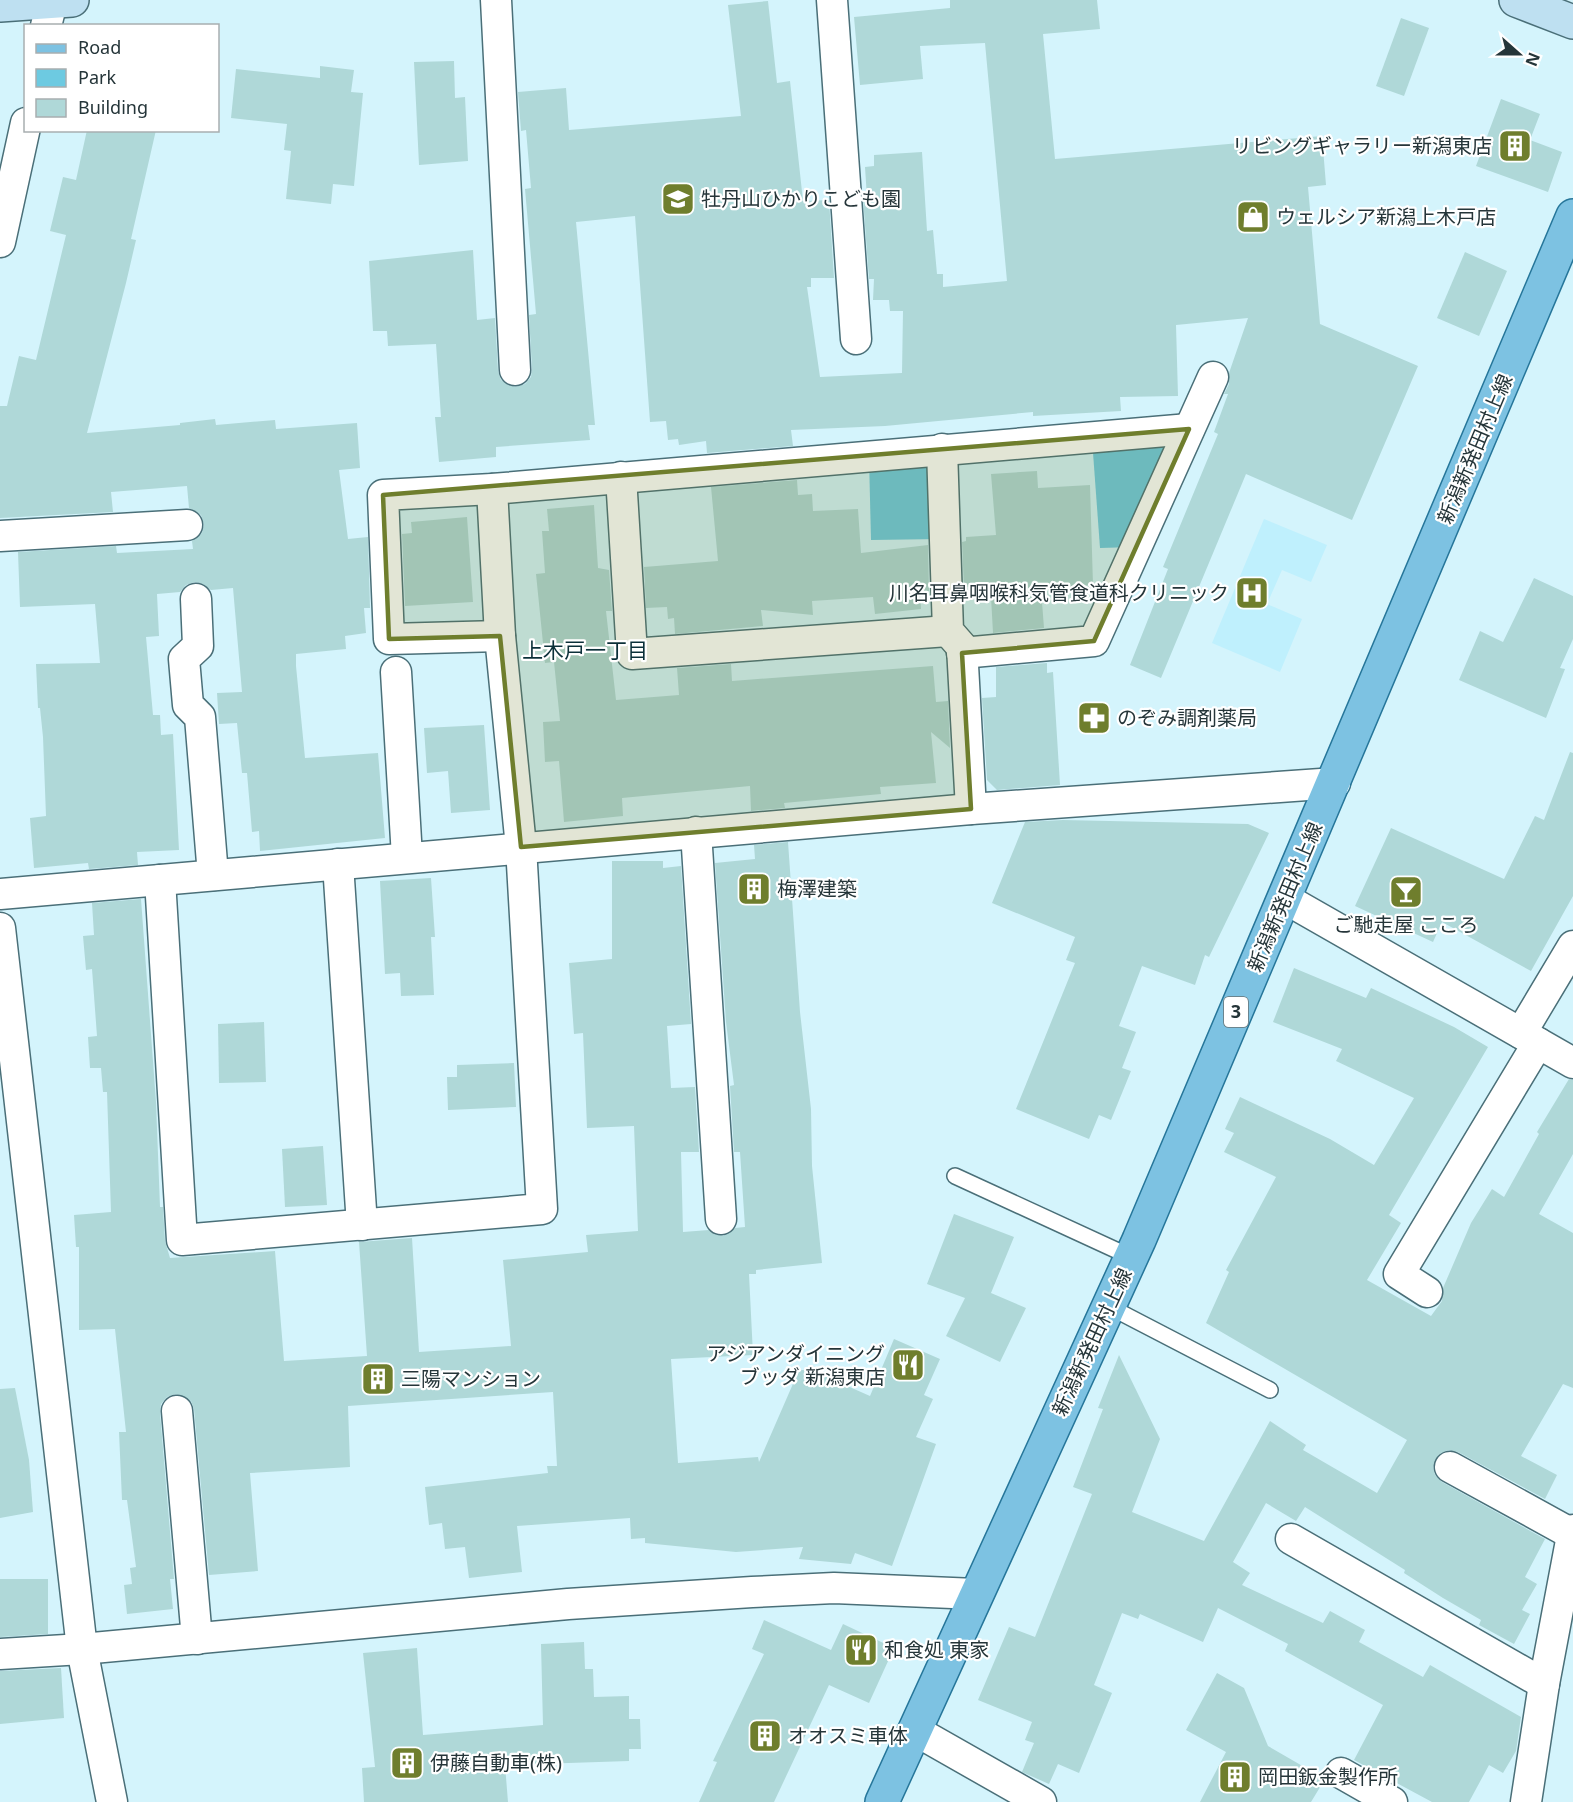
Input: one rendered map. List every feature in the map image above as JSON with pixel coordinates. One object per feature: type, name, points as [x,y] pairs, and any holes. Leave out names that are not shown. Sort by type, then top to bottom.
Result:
[{"type":"main road","name":"新潟新発田村上線","points":[[882,1802],[1131,1257],[1335,783],[1573,216]]},
{"type":"street","points":[[496,0],[515,370]]},
{"type":"street","points":[[832,0],[856,339]]},
{"type":"street","points":[[1516,0],[1573,22]]},
{"type":"street","points":[[0,5],[57,9]]},
{"type":"street","points":[[0,242],[24,132]]},
{"type":"street","points":[[621,477],[632,654],[955,642],[1094,641],[1213,377]]},
{"type":"street","points":[[500,636],[389,639],[383,495],[492,489],[1189,429]]},
{"type":"street","points":[[942,449],[955,642],[971,809]]},
{"type":"street","points":[[160,880],[182,1240],[542,1209],[521,847],[500,636],[492,489]]},
{"type":"street","points":[[0,536],[187,525]]},
{"type":"street","points":[[196,599],[198,646],[184,659],[188,705],[200,717],[213,875]]},
{"type":"street","points":[[396,672],[407,857]]},
{"type":"street","points":[[0,894],[971,809],[1335,783]]},
{"type":"street","points":[[696,832],[721,1220]]},
{"type":"street","points":[[338,864],[362,1225]]},
{"type":"street","points":[[1284,898],[1573,1063]]},
{"type":"street","points":[[0,928],[82,1649],[112,1802]]},
{"type":"street","points":[[1427,1292],[1399,1274],[1529,1038],[1573,946]]},
{"type":"street","points":[[177,1411],[197,1639]]},
{"type":"street","points":[[1450,1467],[1571,1547],[1544,1684],[1526,1802]]},
{"type":"street","points":[[1291,1539],[1544,1684]]},
{"type":"street","points":[[0,1654],[197,1639],[568,1604],[741,1593],[834,1588],[976,1594]]},
{"type":"street","points":[[915,1731],[1041,1802]]},
{"type":"street","points":[[1341,1773],[1392,1802]]},
{"type":"lane","points":[[955,1176],[1131,1257]]},
{"type":"lane","points":[[1108,1306],[1270,1390]]},
{"type":"highlighted area","points":[[1189,429],[1094,641],[962,653],[971,809],[521,847],[500,636],[389,639],[383,495]]},
{"type":"shaded area","name":"川名耳鼻咽喉科気管食道科クリニック","points":[[1264,519],[1327,545],[1311,582],[1282,570],[1267,604],[1302,619],[1280,672],[1212,643]]},
{"type":"green space","points":[[1185,432],[1134,547],[1100,548],[1092,439]]},
{"type":"green space","points":[[939,452],[942,539],[871,540],[869,458]]},
{"type":"building","points":[[950,0],[1097,0],[1100,29],[1043,34],[1055,159],[1322,136],[1326,185],[1308,187],[1320,324],[1418,366],[1352,520],[1246,474],[1161,678],[1130,665],[1168,569],[1163,567],[1218,434],[1214,432],[1228,394],[1224,394],[1229,384],[1229,373],[1248,318],[1176,325],[1178,396],[1120,397],[1121,411],[1033,416],[1033,412],[885,426],[791,430],[793,446],[707,453],[706,441],[679,445],[678,439],[668,440],[666,421],[650,422],[635,216],[576,222],[595,425],[588,425],[590,440],[496,447],[496,457],[439,462],[435,417],[441,417],[436,344],[388,346],[387,331],[373,331],[369,261],[473,250],[477,320],[495,318],[498,371],[501,380],[515,387],[525,384],[531,377],[532,369],[529,315],[536,314],[525,189],[531,188],[526,130],[521,131],[518,92],[566,88],[569,130],[741,116],[728,5],[768,1],[777,83],[790,81],[803,201],[829,200],[834,278],[811,278],[811,287],[807,287],[820,377],[902,373],[903,311],[890,311],[889,300],[873,300],[874,279],[869,279],[863,198],[867,198],[865,167],[874,166],[874,155],[922,152],[927,231],[933,230],[937,274],[943,274],[943,287],[1007,281],[985,43],[920,46],[923,79],[860,85],[854,17],[950,8]]},
{"type":"building","points":[[1401,18],[1429,28],[1404,96],[1376,86]]},
{"type":"building","points":[[454,61],[455,98],[465,97],[468,161],[419,165],[414,62]]},
{"type":"building","points":[[320,66],[354,70],[351,92],[363,93],[354,186],[333,184],[331,204],[286,199],[291,151],[284,150],[287,124],[231,118],[236,69],[320,78]]},
{"type":"building","name":"リビングギャラリー新潟東店","points":[[1501,99],[1540,114],[1530,140],[1562,152],[1548,192],[1476,166]]},
{"type":"building","points":[[87,132],[156,132],[131,239],[136,240],[87,433],[180,425],[180,423],[215,419],[216,425],[275,420],[276,429],[357,423],[360,468],[339,470],[348,539],[368,537],[370,608],[364,608],[366,633],[345,636],[346,649],[296,654],[296,666],[305,758],[378,753],[385,838],[260,851],[259,831],[252,832],[247,773],[242,773],[237,723],[219,724],[217,693],[242,692],[233,588],[211,590],[195,582],[186,585],[180,592],[157,594],[159,636],[146,637],[153,715],[160,715],[161,735],[173,734],[179,850],[137,852],[138,865],[89,869],[88,863],[34,868],[30,818],[46,816],[43,737],[40,708],[38,708],[36,664],[100,663],[95,604],[20,607],[18,552],[116,546],[117,553],[193,549],[192,541],[202,533],[204,525],[201,515],[189,508],[187,486],[111,492],[113,512],[0,518],[0,406],[7,406],[19,356],[36,360],[66,235],[50,231],[63,177],[76,180]]},
{"type":"building","points":[[1465,252],[1507,271],[1479,336],[1437,318]]},
{"type":"building","points":[[1037,471],[1038,488],[1090,485],[1093,585],[1045,588],[1046,602],[1042,602],[1044,628],[993,633],[991,597],[982,597],[981,586],[964,587],[962,542],[966,541],[966,537],[996,535],[991,474]]},
{"type":"building","points":[[797,480],[798,495],[812,494],[813,511],[858,509],[861,553],[928,545],[929,591],[920,591],[921,609],[875,614],[873,597],[812,601],[813,615],[761,610],[763,626],[675,634],[674,618],[668,619],[667,607],[646,608],[644,567],[718,561],[711,487]]},
{"type":"building","points":[[594,505],[598,568],[609,570],[612,611],[606,611],[616,700],[679,695],[677,668],[731,664],[732,681],[933,666],[936,702],[948,701],[950,748],[931,732],[936,783],[880,787],[881,794],[784,803],[785,808],[751,811],[750,786],[622,798],[623,816],[564,822],[559,761],[545,762],[543,722],[560,721],[554,662],[545,663],[536,574],[545,573],[542,531],[549,531],[547,509]]},
{"type":"building","points":[[467,517],[473,602],[405,606],[402,534],[412,533],[411,522]]},
{"type":"building","points":[[1534,578],[1573,596],[1573,639],[1560,668],[1565,669],[1546,718],[1459,680],[1480,631],[1503,642]]},
{"type":"building","points":[[1047,663],[1047,673],[1053,672],[1060,785],[997,790],[987,780],[982,698],[996,697],[996,667]]},
{"type":"building","points":[[484,725],[490,810],[451,813],[448,771],[427,773],[424,728]]},
{"type":"building","points":[[1570,752],[1573,753],[1573,896],[1531,971],[1442,922],[1433,942],[1355,906],[1391,828],[1504,879],[1535,816],[1544,820]]},
{"type":"building","points":[[1063,820],[1248,824],[1269,833],[1209,957],[1205,955],[1195,985],[1142,966],[1119,1026],[1136,1032],[1122,1068],[1131,1071],[1111,1120],[1099,1115],[1089,1139],[1016,1109],[1075,963],[1066,960],[1075,937],[992,903],[1025,822]]},
{"type":"building","points":[[788,842],[800,1012],[811,1109],[812,1166],[822,1263],[756,1270],[756,1274],[749,1274],[753,1355],[671,1359],[678,1463],[758,1457],[759,1462],[799,1370],[811,1370],[870,1396],[894,1339],[940,1359],[924,1395],[933,1399],[916,1437],[936,1444],[892,1566],[855,1553],[851,1564],[799,1559],[803,1547],[736,1552],[645,1543],[645,1538],[631,1539],[630,1518],[517,1526],[522,1572],[469,1578],[465,1547],[445,1549],[442,1523],[429,1525],[425,1487],[548,1473],[547,1466],[557,1466],[553,1392],[348,1406],[350,1467],[250,1473],[258,1571],[209,1575],[194,1409],[191,1401],[176,1394],[167,1397],[161,1404],[160,1413],[174,1579],[170,1579],[173,1609],[127,1614],[124,1585],[132,1584],[130,1568],[136,1567],[127,1500],[122,1500],[119,1432],[126,1432],[115,1329],[79,1330],[79,1247],[76,1247],[74,1215],[111,1212],[107,1092],[103,1092],[101,1068],[90,1068],[88,1037],[97,1036],[92,969],[86,970],[83,936],[94,935],[92,903],[141,899],[156,1102],[160,1207],[163,1207],[165,1241],[170,1258],[275,1251],[284,1361],[367,1356],[359,1242],[412,1238],[419,1352],[511,1346],[503,1260],[588,1252],[586,1235],[638,1231],[634,1126],[587,1128],[583,1033],[574,1034],[569,963],[612,959],[612,861],[663,861],[663,868],[681,866],[691,1024],[667,1026],[671,1088],[695,1087],[699,1152],[681,1152],[683,1232],[709,1230],[723,1236],[735,1228],[745,1227],[740,1152],[734,1152],[730,1086],[734,1085],[726,1022],[715,863],[755,859],[754,845]]},
{"type":"building","points":[[431,878],[435,937],[431,937],[434,995],[401,996],[400,973],[385,974],[380,881]]},
{"type":"building","points":[[1294,968],[1366,998],[1371,988],[1454,1027],[1488,1047],[1389,1215],[1401,1223],[1367,1280],[1431,1316],[1442,1301],[1443,1288],[1471,1223],[1492,1189],[1504,1197],[1539,1134],[1537,1132],[1569,1079],[1573,1080],[1573,1154],[1539,1214],[1573,1233],[1573,1388],[1563,1384],[1521,1456],[1557,1475],[1545,1499],[1458,1452],[1449,1450],[1441,1453],[1433,1467],[1435,1475],[1442,1482],[1545,1539],[1525,1577],[1537,1584],[1522,1610],[1530,1614],[1514,1644],[1479,1625],[1481,1620],[1404,1573],[1405,1570],[1305,1507],[1296,1521],[1266,1503],[1233,1562],[1250,1573],[1242,1585],[1323,1623],[1330,1611],[1365,1630],[1359,1642],[1423,1677],[1430,1665],[1521,1717],[1516,1751],[1503,1773],[1489,1765],[1469,1802],[1432,1802],[1354,1760],[1383,1705],[1285,1651],[1288,1644],[1218,1608],[1203,1642],[1140,1614],[1138,1619],[1122,1613],[1094,1685],[1112,1693],[1079,1773],[1058,1764],[1049,1784],[1022,1772],[1034,1743],[1025,1740],[1032,1722],[978,1700],[1009,1627],[1035,1637],[1092,1494],[1073,1487],[1103,1409],[1098,1408],[1119,1355],[1160,1439],[1132,1512],[1204,1541],[1270,1421],[1306,1445],[1303,1450],[1377,1493],[1407,1440],[1206,1323],[1229,1272],[1226,1270],[1276,1177],[1224,1152],[1234,1133],[1225,1129],[1240,1097],[1330,1139],[1374,1165],[1414,1098],[1336,1061],[1342,1049],[1273,1022]]},
{"type":"building","points":[[264,1022],[266,1082],[219,1083],[218,1024]]},
{"type":"building","points":[[514,1063],[516,1107],[448,1110],[447,1077],[457,1077],[457,1065]]},
{"type":"building","points":[[323,1146],[327,1205],[285,1207],[282,1149]]},
{"type":"building","points":[[954,1214],[1014,1237],[991,1293],[1026,1308],[1000,1362],[946,1336],[965,1298],[927,1284]]},
{"type":"building","points":[[15,1388],[29,1460],[33,1512],[0,1518],[0,1389]]},
{"type":"building","points":[[0,1579],[48,1579],[48,1634],[0,1637]]},
{"type":"building","points":[[764,1620],[831,1650],[843,1624],[894,1648],[869,1703],[829,1685],[774,1802],[699,1802],[717,1762],[713,1761],[764,1654],[752,1649]]},
{"type":"building","points":[[584,1642],[585,1669],[593,1669],[594,1697],[629,1696],[629,1719],[640,1719],[641,1749],[629,1749],[629,1761],[505,1765],[508,1802],[364,1802],[362,1768],[375,1767],[363,1653],[417,1648],[423,1735],[543,1725],[541,1644]]},
{"type":"building","points":[[61,1668],[64,1718],[0,1724],[0,1671]]},
{"type":"building","points":[[1217,1673],[1244,1688],[1268,1746],[1325,1779],[1311,1802],[1200,1802],[1226,1752],[1186,1730]]},
{"type":"place","name":"リビングギャラリー新潟東店","points":[[1515,146]]},
{"type":"place","name":"牡丹山ひかりこども園","points":[[678,199]]},
{"type":"place","name":"ウェルシア新潟上木戸店","points":[[1253,217]]},
{"type":"place","name":"川名耳鼻咽喉科気管食道科クリニック","points":[[1252,593]]},
{"type":"place","name":"のぞみ調剤薬局","points":[[1094,718]]},
{"type":"place","name":"梅澤建築","points":[[754,889]]},
{"type":"place","name":"ご馳走屋 こころ","points":[[1406,892]]},
{"type":"place","name":"アジアンダイニング ブッダ 新潟東店","points":[[908,1365]]},
{"type":"place","name":"三陽マンション","points":[[378,1379]]},
{"type":"place","name":"和食処 東家","points":[[861,1650]]},
{"type":"place","name":"オオスミ車体","points":[[765,1736]]},
{"type":"place","name":"伊藤自動車(株)","points":[[407,1763]]},
{"type":"place","name":"岡田鈑金製作所","points":[[1235,1777]]},
{"type":"district","name":"上木戸一丁目","points":[[585,651]]}]
